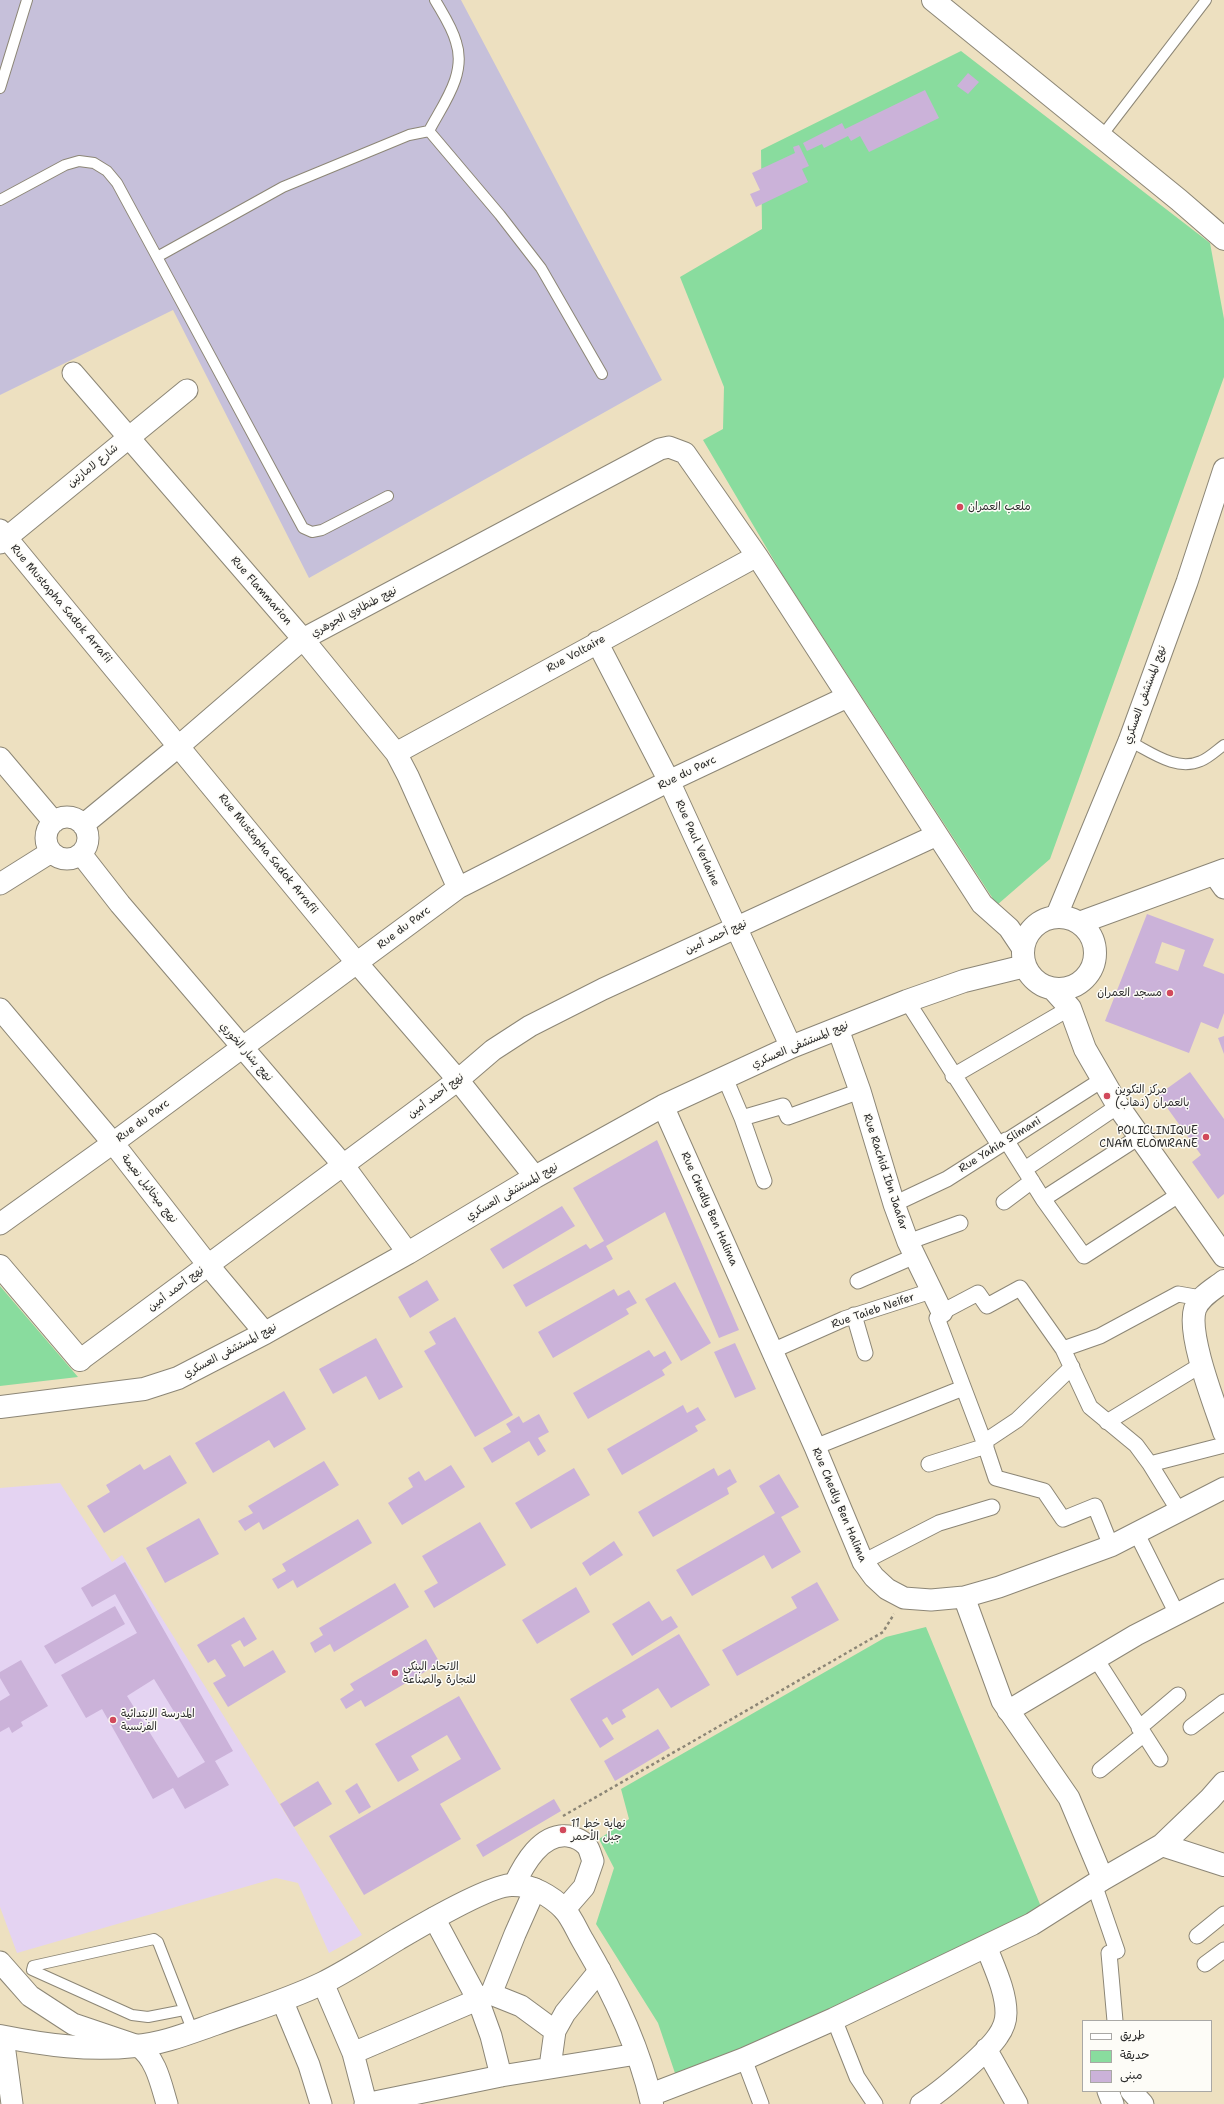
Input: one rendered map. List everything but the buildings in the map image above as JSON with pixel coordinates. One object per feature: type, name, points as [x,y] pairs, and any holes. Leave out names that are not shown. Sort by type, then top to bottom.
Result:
[{"type":"street","points":[[933,0],[1224,239]]},
{"type":"street","name":"Rue Flammarion","points":[[73,373],[127,438],[303,639],[396,753],[408,776],[458,888]]},
{"type":"street","name":"شارع لامارتين","points":[[2,537],[187,390]]},
{"type":"street","name":"نهج طنطاوي الجوهري","points":[[83,825],[179,746],[303,639],[660,449],[668,447],[685,453],[757,556]]},
{"type":"street","name":"نهج المستشفى العسكري","points":[[1056,917],[1129,742],[1187,582],[1224,469]]},
{"type":"street","name":"Rue Mustapha Sadok Arrafii","points":[[2,537],[179,746],[357,962],[458,1080],[535,1177]]},
{"type":"street","points":[[757,556],[982,904],[1009,928],[1031,976],[1039,984],[1052,989],[1067,988],[1080,983],[1090,973],[1095,960],[1095,946],[1089,933],[1079,923],[1068,918],[1056,917],[1044,920],[1034,927],[1027,937],[1024,958]]},
{"type":"street","name":"Rue Voltaire","points":[[396,753],[757,556]]},
{"type":"street","name":"Rue Paul Verlaine","points":[[597,642],[668,781],[791,1046]]},
{"type":"street","name":"Rue du Parc","points":[[0,1224],[113,1143],[458,888],[668,781],[847,697]]},
{"type":"street","points":[[0,758],[54,822]]},
{"type":"street","points":[[61,818],[69,818],[77,820],[83,825],[87,832],[88,840],[81,854],[73,858],[65,859],[57,857],[51,852],[47,844],[46,836],[54,822],[61,818]]},
{"type":"street","name":"نهج أحمد أمين","points":[[0,1266],[80,1360],[344,1166],[458,1080],[493,1050],[530,1026],[603,989],[937,835]]},
{"type":"street","points":[[0,884],[51,852]]},
{"type":"street","name":"نهج بشار الخوري","points":[[81,854],[120,904],[344,1166],[408,1253]]},
{"type":"street","points":[[1079,923],[1221,877]]},
{"type":"street","name":"نهج المستشفى العسكري","points":[[0,1407],[144,1389],[178,1378],[265,1333],[408,1253],[535,1177],[663,1106],[791,1046],[1024,958]]},
{"type":"street","points":[[1052,989],[1070,1008],[1076,1028],[1102,1080],[1118,1106],[1224,1256]]},
{"type":"street","points":[[907,1001],[953,1076],[1028,1175],[1043,1199],[1084,1256],[1180,1194]]},
{"type":"street","points":[[953,1076],[1070,1008]]},
{"type":"street","name":"نهج ميخائيل نعيمة","points":[[0,1009],[113,1143],[208,1265],[265,1333]]},
{"type":"street","name":"Rue Rachid Ibn Jaafar","points":[[838,1029],[860,1091],[894,1204],[911,1249],[942,1312]]},
{"type":"street","points":[[725,1078],[742,1118],[764,1181]]},
{"type":"street","name":"Rue Yahia Slimani","points":[[894,1204],[947,1179],[1102,1080]]},
{"type":"street","points":[[742,1118],[784,1106],[788,1117],[860,1091]]},
{"type":"street","name":"Rue Chedly Ben Halima","points":[[663,1106],[772,1351],[863,1562],[874,1577],[887,1589],[904,1598],[932,1600],[964,1597],[999,1587],[1111,1546],[1224,1488]]},
{"type":"street","points":[[1004,1202],[1028,1175],[1118,1106]]},
{"type":"street","points":[[1043,1199],[1139,1137]]},
{"type":"street","points":[[858,1281],[911,1249],[960,1223]]},
{"type":"street","points":[[1224,1281],[1201,1298],[1195,1309],[1194,1318],[1201,1366],[1224,1432]]},
{"type":"street","points":[[1111,1546],[1095,1506],[1063,1519],[1044,1491],[996,1478],[985,1444],[937,1318],[942,1312],[978,1293],[987,1306],[1020,1288],[1063,1349],[1090,1407],[1136,1445],[1179,1510]]},
{"type":"street","name":"Rue Taieb Neifer","points":[[772,1351],[854,1315],[931,1291]]},
{"type":"street","points":[[1063,1349],[1100,1336],[1178,1294],[1201,1298]]},
{"type":"street","points":[[854,1315],[866,1352]]},
{"type":"street","points":[[1108,1422],[1201,1366]]},
{"type":"street","points":[[929,1464],[985,1444],[1017,1420],[1072,1367]]},
{"type":"street","points":[[814,1447],[963,1388]]},
{"type":"street","points":[[1150,1464],[1224,1445]]},
{"type":"street","points":[[863,1562],[939,1523],[992,1507]]},
{"type":"street","points":[[1137,1534],[1177,1614]]},
{"type":"street","points":[[1008,1711],[1136,1635],[1224,1590]]},
{"type":"street","points":[[964,1597],[997,1690],[1008,1711],[1069,1798],[1099,1881],[1117,1951],[1109,1953],[1115,2020]]},
{"type":"street","points":[[1096,1659],[1160,1759]]},
{"type":"street","points":[[1100,1770],[1178,1695]]},
{"type":"street","points":[[1191,1727],[1224,1702]]},
{"type":"street","points":[[12,2104],[2,2036],[44,2045],[78,2048],[138,2046],[193,2032],[282,2000],[323,1983],[434,1918],[501,1886],[514,1884],[535,1889],[564,1910],[600,1970],[622,2016],[637,2054],[651,2099],[834,2019],[1032,1924],[1099,1881],[1162,1845],[1210,1799],[1224,1783]]},
{"type":"street","points":[[514,1884],[523,1865],[535,1851],[551,1838],[564,1836],[574,1837],[587,1845],[593,1861],[584,1887],[564,1910]]},
{"type":"street","points":[[1162,1845],[1224,1865]]},
{"type":"street","points":[[485,1997],[535,1889]]},
{"type":"street","points":[[1198,1936],[1224,1914]]},
{"type":"street","points":[[434,1918],[485,1997],[491,2036],[501,2076]]},
{"type":"street","points":[[920,2104],[950,2082],[986,2049],[998,2037],[1004,2026],[1006,2013],[1003,1994],[986,1946]]},
{"type":"street","points":[[1205,1964],[1224,1950]]},
{"type":"street","points":[[0,1962],[30,1996],[73,2024],[138,2046],[151,2057],[167,2104]]},
{"type":"street","points":[[550,2067],[555,2032],[565,2013],[600,1970]]},
{"type":"street","points":[[323,1983],[353,2053],[365,2104],[501,2076],[637,2054]]},
{"type":"street","points":[[353,2053],[485,1997],[521,2006],[555,2032]]},
{"type":"street","points":[[282,2000],[308,2065],[321,2104]]},
{"type":"street","points":[[834,2019],[857,2077],[874,2104]]},
{"type":"street","points":[[986,2049],[1017,2104]]},
{"type":"street","points":[[744,2059],[761,2104]]},
{"type":"street","points":[[1108,2092],[1113,2104]]},
{"type":"street","points":[[1132,2092],[1143,2104]]},
{"type":"lane","points":[[0,88],[27,0]]},
{"type":"lane","points":[[429,131],[455,81],[459,61],[453,34],[436,0]]},
{"type":"lane","points":[[1101,137],[1206,0]]},
{"type":"lane","points":[[157,257],[283,188],[409,135],[429,131]]},
{"type":"lane","points":[[429,131],[500,215],[541,268],[602,374]]},
{"type":"lane","points":[[0,200],[65,165],[79,162],[94,163],[107,171],[117,183],[303,528],[312,532],[322,530],[388,496]]},
{"type":"lane","points":[[1129,742],[1173,763],[1190,765],[1203,761],[1224,745]]},
{"type":"lane","points":[[184,2010],[148,2017],[132,2015],[32,1970],[32,1968],[33,1966],[154,1939],[158,1942],[193,2032]]},
{"type":"path","points":[[551,1838],[555,1821],[883,1632],[904,1598]]},
{"type":"shaded area","points":[[0,0],[461,0],[662,380],[309,578],[173,310],[0,395]]},
{"type":"shaded area","name":"المدرسة الابتدائية الفرنسية","points":[[60,1483],[112,1562],[122,1555],[362,1935],[329,1953],[298,1883],[276,1878],[17,1953],[0,1907],[0,1488]]},
{"type":"green space","name":"ملعب العمران","points":[[961,51],[1210,243],[1224,319],[1224,377],[1050,859],[997,905],[782,574],[703,440],[723,429],[724,387],[680,277],[762,229],[761,150]]},
{"type":"green space","points":[[0,1286],[78,1377],[0,1386]]},
{"type":"green space","points":[[926,1627],[1044,1914],[678,2082],[658,2023],[596,1924],[614,1868],[599,1839],[629,1819],[621,1789],[886,1637]]},
{"type":"place","name":"ملعب العمران","points":[[960,507]]},
{"type":"place","name":"مسجد العمران","points":[[1170,993]]},
{"type":"place","name":"مركز التكوين بالعمران (ذهاب)","points":[[1107,1096]]},
{"type":"place","name":"POLICLINIQUE CNAM ELOMRANE","points":[[1206,1137]]},
{"type":"place","name":"الاتحاد البنكي للتجارة والصناعة","points":[[395,1673]]},
{"type":"place","name":"المدرسة الابتدائية الفرنسية","points":[[113,1720]]},
{"type":"place","name":"نهاية خط 11 جبل الأحمر","points":[[563,1830]]}]
